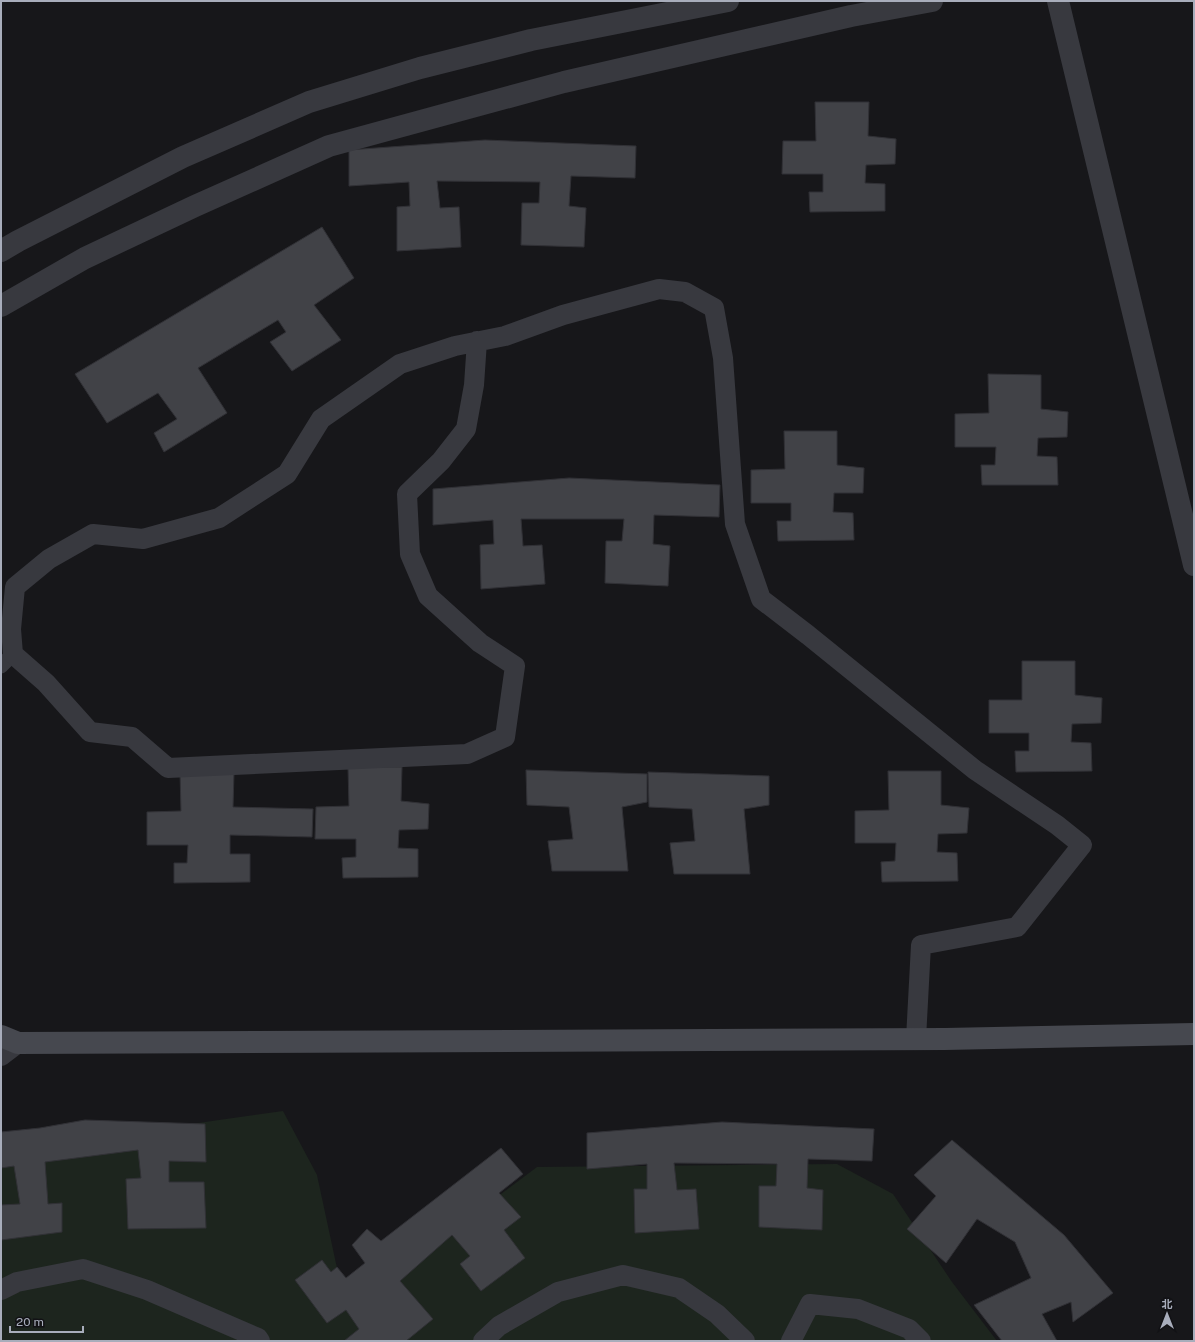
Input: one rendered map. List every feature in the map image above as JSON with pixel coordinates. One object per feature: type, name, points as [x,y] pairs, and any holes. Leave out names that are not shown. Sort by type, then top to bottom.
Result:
[{"type":"main road","points":[[10,1040],[916,1039],[1194,1034]]},
{"type":"street","points":[[1,251],[183,157],[309,102],[420,68],[531,40],[728,1]]},
{"type":"street","points":[[1,306],[85,258],[328,146],[564,82],[844,18],[932,1]]},
{"type":"street","points":[[1058,1],[1194,565]]},
{"type":"street","points":[[477,341],[474,385],[466,429],[441,461],[407,494],[410,554],[428,596],[480,643],[515,666],[505,738],[468,754],[168,768],[132,738],[90,732],[46,684],[7,660],[15,587],[49,559],[93,534],[143,539],[218,518],[287,474],[320,419],[400,364],[455,346],[477,341],[505,336],[563,315],[658,289],[685,292],[714,308],[723,358],[735,524],[760,599],[808,635],[975,770],[1057,825],[1082,845],[1017,927],[921,945],[916,1039]]},
{"type":"street","points":[[1,1056],[10,1040]]},
{"type":"street","points":[[1,1290],[17,1282],[83,1269],[147,1290],[228,1324],[258,1338],[260,1341]]},
{"type":"street","points":[[483,1341],[499,1326],[558,1292],[623,1276],[679,1288],[717,1314],[745,1341]]},
{"type":"street","points":[[791,1341],[810,1304],[858,1309],[909,1329],[921,1341]]},
{"type":"shaded area","points":[[283,1111],[317,1175],[346,1310],[537,1167],[837,1164],[893,1194],[952,1282],[997,1341],[1,1341],[1,1165],[36,1146]]},
{"type":"building","points":[[815,102],[869,102],[868,136],[896,139],[895,164],[866,165],[865,183],[885,184],[885,211],[810,212],[809,192],[823,192],[823,174],[782,174],[783,141],[816,141]]},
{"type":"building","points":[[485,140],[636,146],[635,178],[571,176],[569,206],[586,208],[584,247],[521,245],[522,203],[539,203],[540,182],[437,181],[440,208],[459,207],[461,247],[397,251],[397,207],[410,206],[409,182],[349,186],[349,150]]},
{"type":"building","points":[[322,227],[354,278],[314,305],[341,340],[292,371],[270,342],[286,332],[278,320],[198,368],[227,413],[164,452],[154,433],[177,419],[158,393],[107,423],[75,374]]},
{"type":"building","points":[[988,374],[1041,375],[1041,409],[1068,412],[1067,437],[1038,438],[1037,456],[1057,457],[1058,485],[982,485],[981,465],[995,465],[996,447],[955,447],[955,414],[989,413]]},
{"type":"building","points":[[784,431],[837,431],[837,465],[864,468],[863,493],[834,493],[833,512],[853,513],[854,540],[778,541],[777,521],[791,521],[791,503],[751,503],[751,470],[785,469]]},
{"type":"building","points":[[569,478],[720,485],[719,517],[654,515],[653,544],[670,546],[668,586],[605,583],[606,541],[622,541],[624,519],[521,519],[523,546],[542,545],[545,584],[481,589],[480,545],[494,544],[493,520],[433,525],[433,489]]},
{"type":"building","points":[[1022,661],[1075,661],[1075,695],[1102,698],[1101,723],[1072,724],[1071,742],[1091,743],[1092,771],[1016,772],[1015,751],[1029,751],[1029,733],[989,733],[989,700],[1022,700]]},
{"type":"building","points":[[348,767],[402,767],[401,801],[429,804],[428,829],[399,830],[398,848],[418,849],[418,877],[343,878],[342,858],[356,857],[356,839],[315,839],[316,807],[349,806]]},
{"type":"building","points":[[526,770],[647,774],[647,802],[622,807],[628,871],[552,871],[548,841],[573,839],[569,807],[527,805]]},
{"type":"building","points":[[888,771],[941,771],[941,805],[969,808],[967,833],[938,834],[937,852],[957,853],[958,881],[882,882],[881,862],[895,861],[896,843],[855,843],[855,811],[889,810]]},
{"type":"building","points":[[180,772],[234,772],[233,807],[313,809],[312,837],[230,835],[230,854],[250,854],[250,882],[174,883],[174,863],[187,863],[188,845],[147,845],[147,812],[181,811]]},
{"type":"building","points":[[648,772],[769,776],[769,805],[744,809],[750,874],[674,874],[670,843],[695,841],[692,809],[649,807]]},
{"type":"building","points":[[85,1120],[205,1124],[206,1162],[169,1161],[169,1182],[204,1182],[206,1228],[128,1229],[126,1179],[141,1178],[138,1150],[45,1162],[48,1204],[62,1203],[62,1232],[1,1240],[1,1205],[20,1204],[14,1166],[1,1168],[1,1132],[40,1128]]},
{"type":"building","points":[[722,1122],[874,1129],[872,1161],[808,1159],[807,1188],[823,1190],[822,1230],[759,1227],[759,1186],[776,1186],[777,1164],[674,1163],[677,1190],[696,1189],[699,1229],[635,1233],[634,1189],[647,1189],[647,1164],[587,1169],[587,1133]]},
{"type":"building","points":[[952,1140],[1064,1235],[1113,1293],[1073,1322],[1071,1302],[1042,1314],[1057,1341],[1002,1341],[974,1305],[1031,1278],[1015,1242],[977,1219],[946,1263],[907,1229],[936,1196],[914,1175]]},
{"type":"building","points":[[501,1148],[523,1174],[499,1193],[521,1217],[504,1230],[525,1258],[481,1291],[460,1264],[470,1256],[452,1235],[400,1281],[433,1319],[406,1341],[344,1341],[359,1329],[346,1310],[327,1323],[295,1280],[322,1260],[331,1272],[337,1267],[346,1278],[365,1263],[352,1245],[367,1229],[381,1241]]}]
